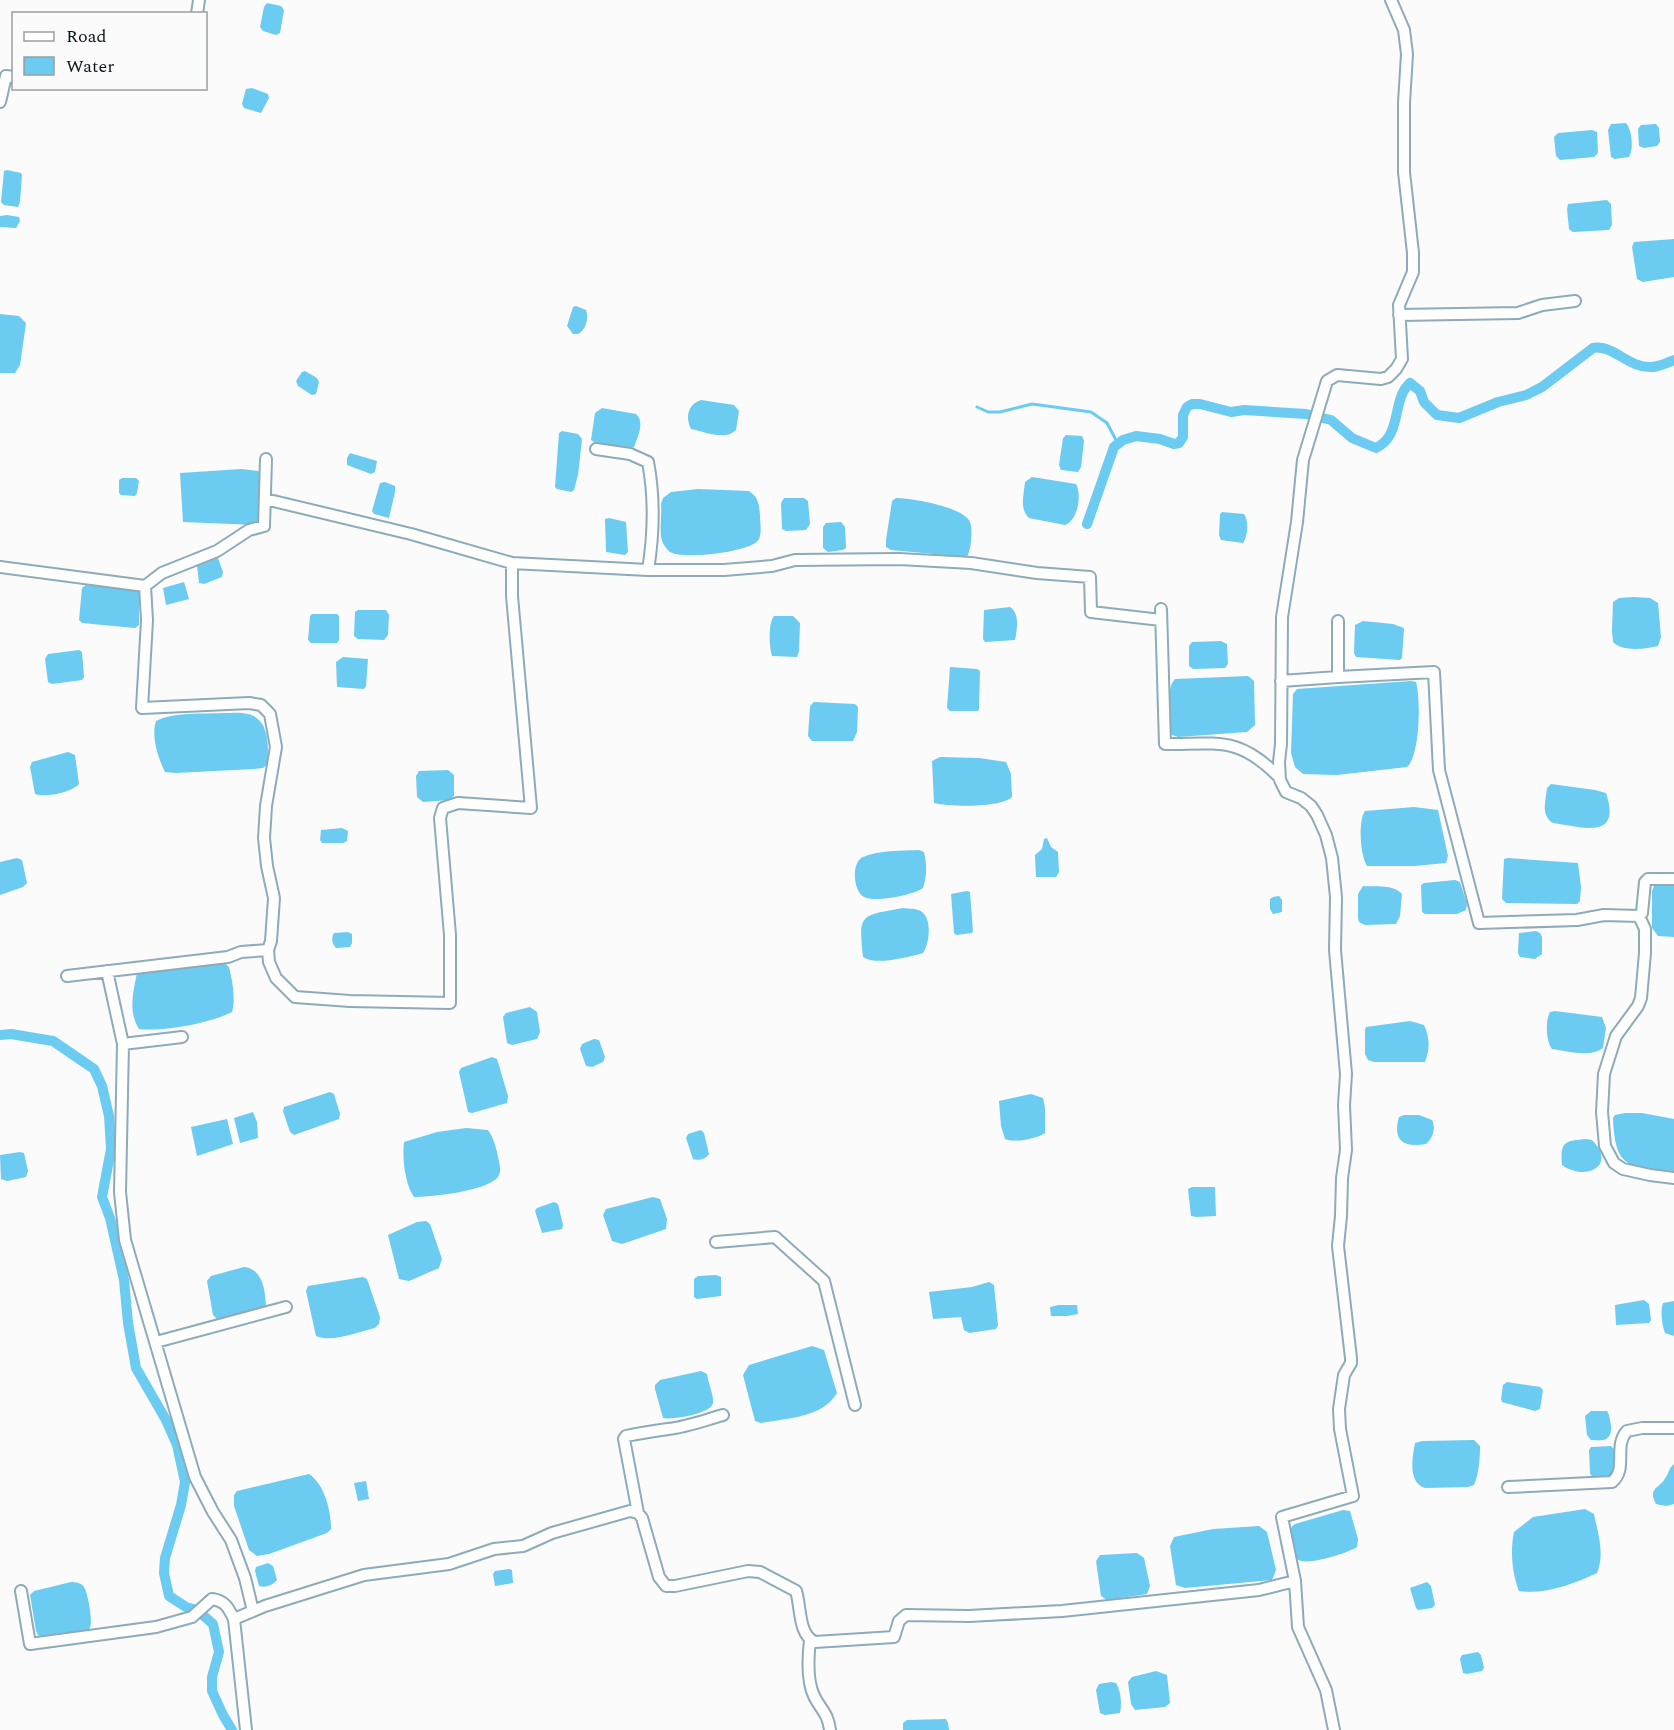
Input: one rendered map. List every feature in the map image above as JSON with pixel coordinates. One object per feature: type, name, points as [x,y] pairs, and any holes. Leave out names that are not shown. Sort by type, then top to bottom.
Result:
[{"type":"street","points":[[1280,778],[1282,617],[1298,522],[1300,477],[1314,422],[1327,381],[1336,375],[1381,379],[1388,377],[1402,359],[1399,305],[1413,272],[1404,149],[1407,54],[1404,30],[1391,0]]},
{"type":"street","points":[[0,102],[6,76],[12,77]]},
{"type":"street","points":[[1399,315],[1518,313],[1542,305],[1575,301]]},
{"type":"street","points":[[596,449],[630,454],[648,462],[654,500],[652,545],[648,570]]},
{"type":"street","points":[[0,567],[145,586],[162,573],[217,551],[249,530],[264,526],[266,459]]},
{"type":"street","points":[[265,499],[411,534],[512,563],[648,570],[724,570],[772,566],[795,560],[898,559],[971,563],[1037,573],[1090,577],[1091,612],[1161,614],[1165,744],[1229,744],[1245,750],[1264,762],[1280,778],[1286,792],[1301,798],[1311,806],[1326,835],[1332,858],[1336,897],[1336,983],[1346,1074],[1344,1105],[1346,1150],[1338,1246],[1351,1358],[1344,1375],[1339,1409],[1340,1429],[1353,1496],[1282,1517],[1295,1581],[1298,1627],[1326,1690],[1334,1730]]},
{"type":"street","points":[[145,586],[147,620],[142,708],[249,703],[261,705],[270,714],[276,747],[266,806],[264,838],[274,898],[271,941],[268,950],[269,962],[276,978],[295,997],[350,1001],[450,1003],[450,935],[440,818],[442,808],[458,803],[531,808],[512,596],[512,563]]},
{"type":"street","points":[[1338,621],[1338,677]]},
{"type":"street","points":[[1281,681],[1434,672],[1439,770],[1479,923],[1577,920],[1604,915],[1639,916]]},
{"type":"street","points":[[1639,916],[1644,907],[1645,882],[1648,879],[1674,879]]},
{"type":"street","points":[[1639,916],[1645,929],[1641,998],[1638,1006],[1616,1036],[1604,1074],[1602,1112],[1605,1146],[1614,1163],[1623,1169],[1674,1178]]},
{"type":"street","points":[[67,976],[228,957],[241,952],[268,950]]},
{"type":"street","points":[[107,971],[123,1044],[120,1192],[125,1240],[195,1477],[231,1540],[245,1578],[253,1611]]},
{"type":"street","points":[[123,1044],[182,1037]]},
{"type":"street","points":[[716,1242],[775,1237],[824,1281],[855,1405]]},
{"type":"street","points":[[156,1342],[286,1307]]},
{"type":"street","points":[[723,1414],[692,1424],[626,1436],[624,1439],[638,1513],[645,1528],[659,1577],[670,1587],[748,1571],[760,1572],[796,1591],[805,1633],[810,1640],[808,1652],[812,1692],[827,1714],[830,1730]]},
{"type":"street","points":[[1508,1487],[1612,1482],[1620,1471],[1620,1444],[1627,1431],[1642,1428],[1674,1428]]},
{"type":"street","points":[[234,1619],[364,1575],[449,1564],[494,1549],[523,1546],[552,1533],[630,1511],[638,1513]]},
{"type":"street","points":[[810,1640],[826,1642],[894,1636],[899,1621],[906,1615],[969,1616],[1062,1611],[1259,1590],[1295,1581]]},
{"type":"street","points":[[21,1591],[30,1644],[156,1627],[192,1617],[212,1599],[222,1601],[229,1608],[234,1619],[246,1730]]},
{"type":"water","points":[[267,3],[281,6],[284,10],[280,33],[276,35],[263,31],[260,27]]},
{"type":"water","points":[[252,88],[268,94],[269,98],[261,113],[244,108],[242,104],[246,89]]},
{"type":"water","points":[[1626,123],[1631,135],[1631,154],[1629,157],[1615,159],[1611,157],[1608,130],[1611,124]]},
{"type":"water","points":[[1656,124],[1659,128],[1660,142],[1657,146],[1644,148],[1639,146],[1638,129],[1641,125]]},
{"type":"water","points":[[1592,130],[1597,132],[1598,153],[1594,157],[1560,160],[1556,156],[1554,137],[1558,133]]},
{"type":"water","points":[[4,171],[22,175],[18,207],[4,205],[1,202]]},
{"type":"water","points":[[1607,200],[1611,204],[1612,225],[1609,230],[1573,232],[1569,229],[1568,204]]},
{"type":"water","points":[[0,216],[19,217],[20,221],[16,228],[0,227]]},
{"type":"water","points":[[1674,239],[1674,277],[1643,282],[1637,279],[1632,247],[1634,242]]},
{"type":"water","points":[[573,307],[586,310],[587,320],[581,332],[573,334],[567,326]]},
{"type":"water","points":[[0,314],[19,316],[26,323],[20,365],[15,373],[0,373]]},
{"type":"water","points":[[305,371],[317,378],[319,382],[316,394],[312,395],[298,386],[296,381]]},
{"type":"water","points":[[701,400],[734,405],[739,411],[736,430],[720,435],[691,429],[688,420],[689,412],[693,405]]},
{"type":"water","points":[[602,408],[636,414],[639,417],[639,434],[634,447],[630,449],[612,448],[591,440],[595,413]]},
{"type":"water","points":[[562,431],[578,434],[582,439],[578,475],[574,490],[571,492],[555,487],[559,433]]},
{"type":"water","points":[[1066,435],[1082,436],[1084,441],[1081,467],[1078,472],[1061,470],[1059,465],[1063,438]]},
{"type":"water","points":[[350,453],[377,461],[375,472],[371,474],[347,465]]},
{"type":"water","points":[[242,469],[258,471],[262,474],[259,522],[256,525],[183,522],[180,473]]},
{"type":"water","points":[[1032,477],[1076,484],[1079,494],[1078,507],[1069,522],[1065,525],[1029,518],[1024,510],[1023,501],[1025,482]]},
{"type":"water","points":[[136,478],[139,481],[135,496],[119,493],[119,480]]},
{"type":"water","points":[[385,482],[395,486],[389,518],[374,514],[372,511],[380,483]]},
{"type":"water","points":[[698,489],[749,491],[757,499],[759,508],[761,530],[759,539],[745,548],[703,555],[678,554],[669,551],[661,537],[663,498],[671,492]]},
{"type":"water","points":[[784,498],[804,498],[808,501],[810,524],[806,530],[786,531],[782,529],[781,503]]},
{"type":"water","points":[[896,498],[936,504],[966,517],[970,522],[971,530],[968,555],[966,557],[891,550],[886,547],[892,501]]},
{"type":"water","points":[[1222,512],[1244,514],[1247,528],[1243,543],[1221,540],[1219,535]]},
{"type":"water","points":[[605,519],[626,522],[628,552],[625,555],[606,552]]},
{"type":"water","points":[[841,522],[845,527],[846,548],[828,552],[823,548],[823,527],[826,523]]},
{"type":"water","points":[[218,558],[223,572],[222,577],[204,584],[199,583],[197,565]]},
{"type":"water","points":[[184,582],[189,599],[166,605],[163,588]]},
{"type":"water","points":[[86,585],[139,590],[139,625],[135,628],[82,623],[79,620],[82,588]]},
{"type":"water","points":[[1619,598],[1650,598],[1658,603],[1661,637],[1658,646],[1641,649],[1628,648],[1613,642],[1613,602]]},
{"type":"water","points":[[1010,607],[1017,617],[1015,640],[985,642],[983,639],[984,610]]},
{"type":"water","points":[[358,610],[386,610],[389,615],[388,635],[384,640],[358,639],[354,636],[355,612]]},
{"type":"water","points":[[312,614],[337,614],[339,616],[337,643],[311,643],[308,640]]},
{"type":"water","points":[[774,616],[793,616],[800,623],[797,657],[772,656],[770,635]]},
{"type":"water","points":[[1363,621],[1393,624],[1404,628],[1400,660],[1356,657],[1354,653],[1355,625]]},
{"type":"water","points":[[1221,641],[1227,644],[1228,664],[1225,668],[1193,669],[1189,666],[1189,646],[1192,642]]},
{"type":"water","points":[[79,650],[82,652],[84,677],[82,680],[52,684],[48,682],[45,659],[48,654]]},
{"type":"water","points":[[343,657],[368,659],[364,689],[337,687],[336,662]]},
{"type":"water","points":[[950,667],[980,671],[978,711],[950,711],[947,708]]},
{"type":"water","points":[[1248,676],[1254,681],[1255,725],[1247,732],[1178,737],[1172,735],[1168,706],[1170,690],[1175,679]]},
{"type":"water","points":[[1416,682],[1418,690],[1419,714],[1415,752],[1407,767],[1337,775],[1303,774],[1295,767],[1291,753],[1293,694],[1297,689]]},
{"type":"water","points":[[814,702],[855,704],[858,707],[857,732],[853,741],[812,741],[808,736],[810,706]]},
{"type":"water","points":[[248,714],[261,722],[268,743],[267,765],[254,769],[165,772],[156,747],[154,733],[156,721],[180,715]]},
{"type":"water","points":[[68,752],[75,755],[79,784],[71,790],[58,794],[35,794],[30,767],[32,762]]},
{"type":"water","points":[[940,757],[979,758],[1006,762],[1011,774],[1012,797],[1006,801],[986,805],[962,806],[934,803],[932,761]]},
{"type":"water","points":[[448,770],[454,775],[454,796],[449,800],[423,802],[417,797],[416,776],[419,771]]},
{"type":"water","points":[[1551,784],[1606,793],[1610,808],[1609,818],[1604,825],[1596,828],[1553,823],[1545,812],[1547,788]]},
{"type":"water","points":[[1414,807],[1438,810],[1448,856],[1446,863],[1367,866],[1361,838],[1361,822],[1365,811]]},
{"type":"water","points":[[342,828],[348,831],[347,841],[322,843],[320,840],[321,830]]},
{"type":"water","points":[[1047,838],[1051,847],[1058,852],[1059,872],[1056,877],[1036,877],[1035,855],[1042,849],[1044,839]]},
{"type":"water","points":[[919,850],[924,852],[926,861],[923,888],[885,899],[869,899],[860,894],[855,870],[859,860],[863,857],[883,852]]},
{"type":"water","points":[[17,858],[22,860],[27,883],[23,887],[0,895],[0,862]]},
{"type":"water","points":[[1504,859],[1578,863],[1580,901],[1577,904],[1506,903],[1502,899]]},
{"type":"water","points":[[1455,880],[1460,882],[1467,904],[1466,910],[1457,914],[1425,914],[1422,912],[1421,885]]},
{"type":"water","points":[[1674,883],[1674,937],[1658,936],[1652,928],[1652,891],[1654,886]]},
{"type":"water","points":[[1363,886],[1389,887],[1402,894],[1400,916],[1396,924],[1365,925],[1359,922],[1358,894]]},
{"type":"water","points":[[970,892],[973,931],[956,935],[951,894]]},
{"type":"water","points":[[1279,896],[1282,900],[1282,912],[1273,914],[1270,909],[1270,899]]},
{"type":"water","points":[[903,908],[918,910],[926,917],[929,929],[923,953],[884,961],[869,960],[863,957],[861,931],[865,919],[871,915]]},
{"type":"water","points":[[1536,931],[1542,937],[1542,954],[1535,959],[1520,957],[1518,953],[1519,933]]},
{"type":"water","points":[[334,933],[352,934],[350,947],[336,948],[332,941]]},
{"type":"water","points":[[223,962],[229,967],[231,978],[234,995],[232,1012],[187,1026],[139,1029],[133,1015],[132,1002],[139,971]]},
{"type":"water","points":[[530,1007],[537,1012],[540,1032],[537,1039],[512,1045],[507,1043],[503,1017],[506,1013]]},
{"type":"water","points":[[1550,1012],[1602,1017],[1606,1028],[1603,1048],[1592,1053],[1552,1049],[1548,1041],[1547,1026]]},
{"type":"water","points":[[1410,1021],[1424,1025],[1426,1030],[1429,1043],[1425,1062],[1368,1060],[1365,1054],[1366,1027]]},
{"type":"water","points":[[594,1039],[599,1040],[605,1057],[603,1062],[592,1067],[586,1066],[580,1049],[582,1044]]},
{"type":"water","points":[[492,1057],[497,1059],[508,1096],[507,1103],[472,1113],[468,1112],[459,1072],[461,1068]]},
{"type":"water","points":[[330,1092],[334,1094],[340,1114],[339,1119],[294,1135],[290,1132],[283,1111],[284,1107]]},
{"type":"water","points":[[1031,1094],[1043,1098],[1045,1133],[1025,1140],[1005,1139],[1001,1126],[999,1101]]},
{"type":"water","points":[[253,1112],[257,1122],[258,1138],[240,1143],[234,1118]]},
{"type":"water","points":[[1642,1113],[1674,1119],[1674,1171],[1635,1166],[1621,1156],[1614,1135],[1613,1118],[1615,1115]]},
{"type":"water","points":[[1419,1115],[1432,1120],[1433,1133],[1426,1144],[1412,1145],[1402,1141],[1397,1132],[1397,1125],[1399,1117]]},
{"type":"water","points":[[227,1119],[233,1144],[197,1156],[191,1127]]},
{"type":"water","points":[[466,1128],[488,1130],[497,1152],[499,1175],[494,1181],[473,1189],[414,1197],[405,1171],[404,1142],[437,1132]]},
{"type":"water","points":[[701,1130],[704,1133],[709,1154],[695,1160],[686,1138],[688,1134]]},
{"type":"water","points":[[1586,1139],[1592,1140],[1599,1149],[1602,1157],[1600,1164],[1595,1169],[1580,1172],[1562,1165],[1562,1152],[1565,1144]]},
{"type":"water","points":[[24,1153],[28,1171],[26,1177],[7,1181],[1,1179],[0,1155]]},
{"type":"water","points":[[1215,1187],[1216,1216],[1191,1216],[1188,1189]]},
{"type":"water","points":[[653,1197],[660,1199],[667,1219],[666,1229],[622,1244],[612,1241],[603,1215],[606,1209]]},
{"type":"water","points":[[554,1202],[558,1204],[562,1229],[542,1233],[535,1211],[537,1208]]},
{"type":"water","points":[[426,1221],[430,1224],[442,1259],[439,1268],[409,1281],[399,1279],[388,1235],[417,1222]]},
{"type":"water","points":[[244,1267],[255,1272],[262,1281],[266,1306],[264,1309],[225,1320],[217,1319],[213,1315],[207,1281],[211,1276]]},
{"type":"water","points":[[698,1276],[721,1277],[721,1296],[697,1299],[694,1297],[694,1279]]},
{"type":"water","points":[[363,1277],[367,1279],[380,1317],[379,1324],[375,1328],[337,1338],[316,1336],[306,1291],[308,1286]]},
{"type":"water","points":[[989,1282],[994,1285],[998,1325],[996,1329],[969,1333],[964,1330],[961,1317],[933,1319],[929,1292],[972,1287]]},
{"type":"water","points":[[1644,1300],[1649,1304],[1651,1320],[1649,1323],[1616,1325],[1615,1305]]},
{"type":"water","points":[[1674,1301],[1674,1336],[1665,1333],[1662,1314],[1663,1303]]},
{"type":"water","points":[[1077,1305],[1078,1314],[1051,1316],[1050,1307]]},
{"type":"water","points":[[812,1346],[824,1350],[837,1393],[822,1408],[803,1416],[761,1423],[755,1421],[743,1375],[749,1365]]},
{"type":"water","points":[[701,1371],[707,1374],[713,1400],[711,1407],[691,1415],[663,1418],[655,1385],[660,1380]]},
{"type":"water","points":[[1507,1382],[1540,1387],[1543,1390],[1540,1409],[1535,1411],[1502,1402],[1503,1385]]},
{"type":"water","points":[[1591,1411],[1607,1411],[1611,1431],[1606,1439],[1591,1440],[1587,1435],[1585,1416]]},
{"type":"water","points":[[1474,1440],[1480,1446],[1479,1466],[1474,1485],[1425,1488],[1416,1481],[1412,1469],[1415,1443]]},
{"type":"water","points":[[1611,1446],[1614,1449],[1614,1473],[1612,1476],[1593,1477],[1590,1474],[1589,1450],[1591,1447]]},
{"type":"water","points":[[1674,1464],[1674,1504],[1666,1506],[1656,1504],[1654,1491]]},
{"type":"water","points":[[309,1474],[323,1491],[330,1514],[331,1529],[327,1533],[269,1554],[257,1556],[249,1550],[234,1506],[234,1495],[237,1491]]},
{"type":"water","points":[[366,1481],[369,1499],[358,1501],[354,1483]]},
{"type":"water","points":[[1585,1509],[1594,1514],[1599,1536],[1601,1551],[1597,1573],[1559,1588],[1519,1591],[1512,1562],[1514,1532],[1533,1517]]},
{"type":"water","points":[[1343,1510],[1350,1511],[1358,1539],[1357,1547],[1336,1556],[1317,1560],[1297,1559],[1293,1553],[1290,1529],[1295,1524]]},
{"type":"water","points":[[1259,1526],[1267,1532],[1276,1570],[1272,1580],[1185,1588],[1176,1585],[1170,1546],[1174,1537],[1213,1529]]},
{"type":"water","points":[[1137,1553],[1144,1558],[1150,1586],[1147,1594],[1107,1600],[1101,1596],[1096,1561],[1100,1555]]},
{"type":"water","points":[[268,1563],[273,1566],[277,1580],[269,1586],[259,1586],[256,1567]]},
{"type":"water","points":[[512,1570],[513,1583],[495,1586],[493,1574],[495,1571]]},
{"type":"water","points":[[71,1582],[82,1585],[86,1590],[91,1616],[89,1629],[81,1633],[59,1637],[39,1636],[36,1631],[30,1595],[34,1591]]},
{"type":"water","points":[[1427,1582],[1431,1586],[1435,1605],[1432,1608],[1418,1610],[1410,1588]]},
{"type":"water","points":[[1478,1652],[1484,1668],[1482,1671],[1463,1673],[1460,1659],[1462,1655]]},
{"type":"water","points":[[1156,1671],[1167,1675],[1170,1703],[1165,1707],[1135,1710],[1131,1704],[1128,1682],[1132,1677]]},
{"type":"water","points":[[1116,1683],[1119,1690],[1120,1713],[1105,1715],[1100,1713],[1096,1690],[1099,1684]]},
{"type":"water","points":[[946,1719],[949,1730],[903,1730],[903,1723],[907,1720]]},
{"type":"waterway","points":[[1087,524],[1114,447],[1123,440],[1136,436],[1179,443],[1183,437],[1183,415],[1187,407],[1192,404],[1231,412],[1244,410],[1306,414],[1331,420],[1352,438],[1376,448],[1390,435],[1400,398],[1410,383],[1420,391],[1424,402],[1437,415],[1459,418],[1498,402],[1526,395],[1542,387],[1593,348],[1607,349],[1643,366],[1663,365],[1674,360]]},
{"type":"waterway","points":[[977,407],[988,412],[1000,412],[1032,404],[1091,412],[1107,423],[1118,444]]},
{"type":"waterway","points":[[0,1035],[11,1034],[53,1041],[94,1069],[102,1086],[109,1116],[111,1149],[102,1197],[110,1218],[124,1280],[128,1323],[136,1368],[166,1420],[177,1445],[185,1482],[181,1505],[165,1558],[164,1573],[169,1596],[186,1607],[197,1610],[213,1624],[219,1652],[212,1677],[212,1691],[232,1730]]}]
